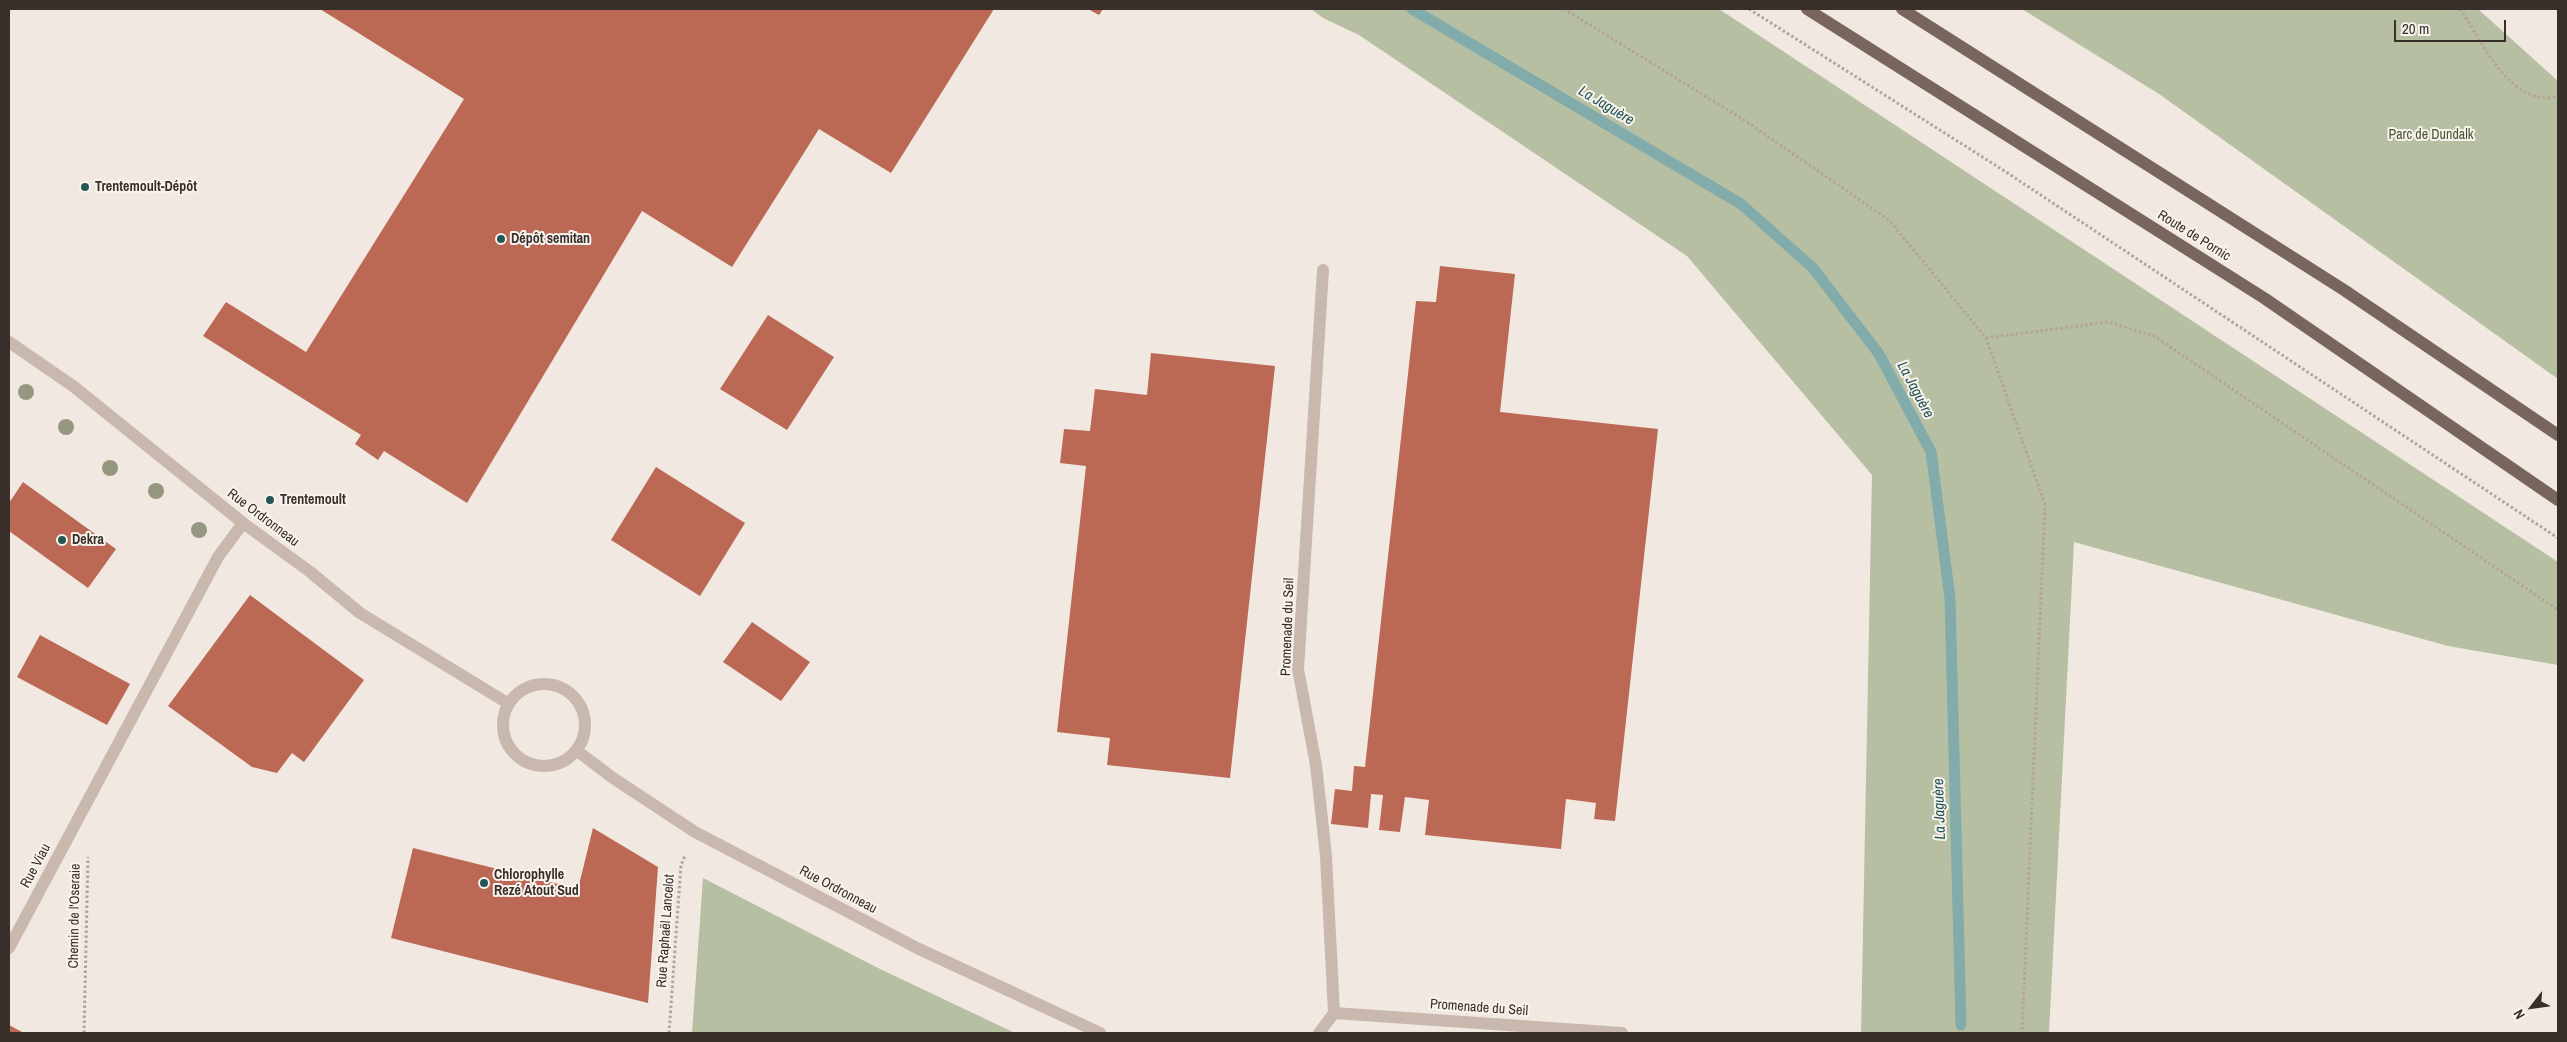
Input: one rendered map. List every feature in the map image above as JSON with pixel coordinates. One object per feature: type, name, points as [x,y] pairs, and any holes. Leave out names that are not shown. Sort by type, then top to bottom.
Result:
[{"type":"main road","name":"Route de Pornic","points":[[1807,9],[2264,298],[2558,500]]},
{"type":"main road","points":[[1902,9],[2344,290],[2558,435]]},
{"type":"street","name":"Promenade du Seil","points":[[1323,270],[1298,669],[1316,765],[1326,856],[1334,1013],[1622,1033]]},
{"type":"street","name":"Rue Ordronneau","points":[[9,342],[73,386],[243,523],[309,571],[360,613],[509,704]]},
{"type":"street","name":"Rue Viau","points":[[9,948],[218,557],[243,523]]},
{"type":"street","points":[[552,685],[567,692],[578,703],[583,715],[584,734],[576,750],[564,760],[554,765],[539,766],[524,761],[512,751],[505,738],[503,723],[509,704],[519,693],[532,686],[552,685]]},
{"type":"street","name":"Rue Ordronneau","points":[[576,750],[613,778],[695,832],[917,948],[1100,1033]]},
{"type":"street","points":[[1320,1033],[1334,1013]]},
{"type":"path","points":[[1564,9],[1744,120],[1889,220],[1986,338],[2046,505],[2022,1033]]},
{"type":"path","points":[[1749,9],[2003,170],[2558,538]]},
{"type":"path","points":[[2460,9],[2494,60],[2513,84],[2539,98],[2558,96]]},
{"type":"path","points":[[1986,338],[2108,322],[2154,336],[2558,610]]},
{"type":"path","name":"Rue Raphaël Lancelot","points":[[669,1033],[682,865],[695,832]]},
{"type":"path","name":"Chemin de l'Oseraie","points":[[84,1033],[88,848]]},
{"type":"green space","points":[[1311,9],[1719,9],[2558,562],[2558,665],[2448,646],[2074,542],[2049,1033],[1861,1033],[1872,475],[1687,256],[1359,35],[1323,18]]},
{"type":"green space","name":"Parc de Dundalk","points":[[2022,9],[2478,9],[2558,81],[2558,379],[2159,94]]},
{"type":"green space","points":[[703,878],[878,968],[1015,1033],[692,1033]]},
{"type":"building","name":"Dépôt semitan","points":[[320,9],[994,9],[891,173],[819,129],[732,267],[642,211],[467,503],[384,451],[378,460],[355,444],[361,435],[203,336],[226,302],[306,352],[464,99]]},
{"type":"building","points":[[1088,9],[1103,9],[1099,15]]},
{"type":"building","points":[[1440,266],[1515,274],[1500,412],[1658,429],[1615,821],[1594,819],[1596,803],[1566,799],[1561,849],[1425,835],[1429,800],[1405,797],[1400,832],[1379,830],[1383,795],[1371,794],[1368,828],[1331,824],[1335,789],[1352,791],[1354,766],[1365,767],[1416,301],[1436,302]]},
{"type":"building","points":[[768,315],[834,357],[787,430],[720,389]]},
{"type":"building","points":[[1151,353],[1275,366],[1230,778],[1107,765],[1110,738],[1057,732],[1086,466],[1060,463],[1064,429],[1090,431],[1095,389],[1147,395]]},
{"type":"building","points":[[656,467],[745,523],[700,596],[611,540]]},
{"type":"building","name":"Dekra","points":[[23,482],[116,549],[88,588],[9,531],[9,503]]},
{"type":"building","points":[[250,595],[364,680],[304,762],[292,753],[277,773],[252,767],[168,706]]},
{"type":"building","points":[[752,622],[810,662],[781,701],[723,662]]},
{"type":"building","points":[[40,635],[130,684],[107,725],[17,677]]},
{"type":"building","points":[[593,828],[658,867],[648,1003],[391,938],[413,848],[578,889]]},
{"type":"building","points":[[9,1025],[24,1033],[9,1033]]},
{"type":"waterway","name":"La Jaguère","points":[[1412,9],[1741,204],[1813,268],[1879,354],[1931,452],[1950,598],[1961,1025]]},
{"type":"place","name":"Trentemoult-Dépôt","points":[[85,187]]},
{"type":"place","name":"Dépôt semitan","points":[[501,239]]},
{"type":"place","name":"Trentemoult","points":[[270,500]]},
{"type":"place","name":"Dekra","points":[[62,540]]},
{"type":"place","name":"Chlorophylle Rezé Atout Sud","points":[[484,883]]}]
